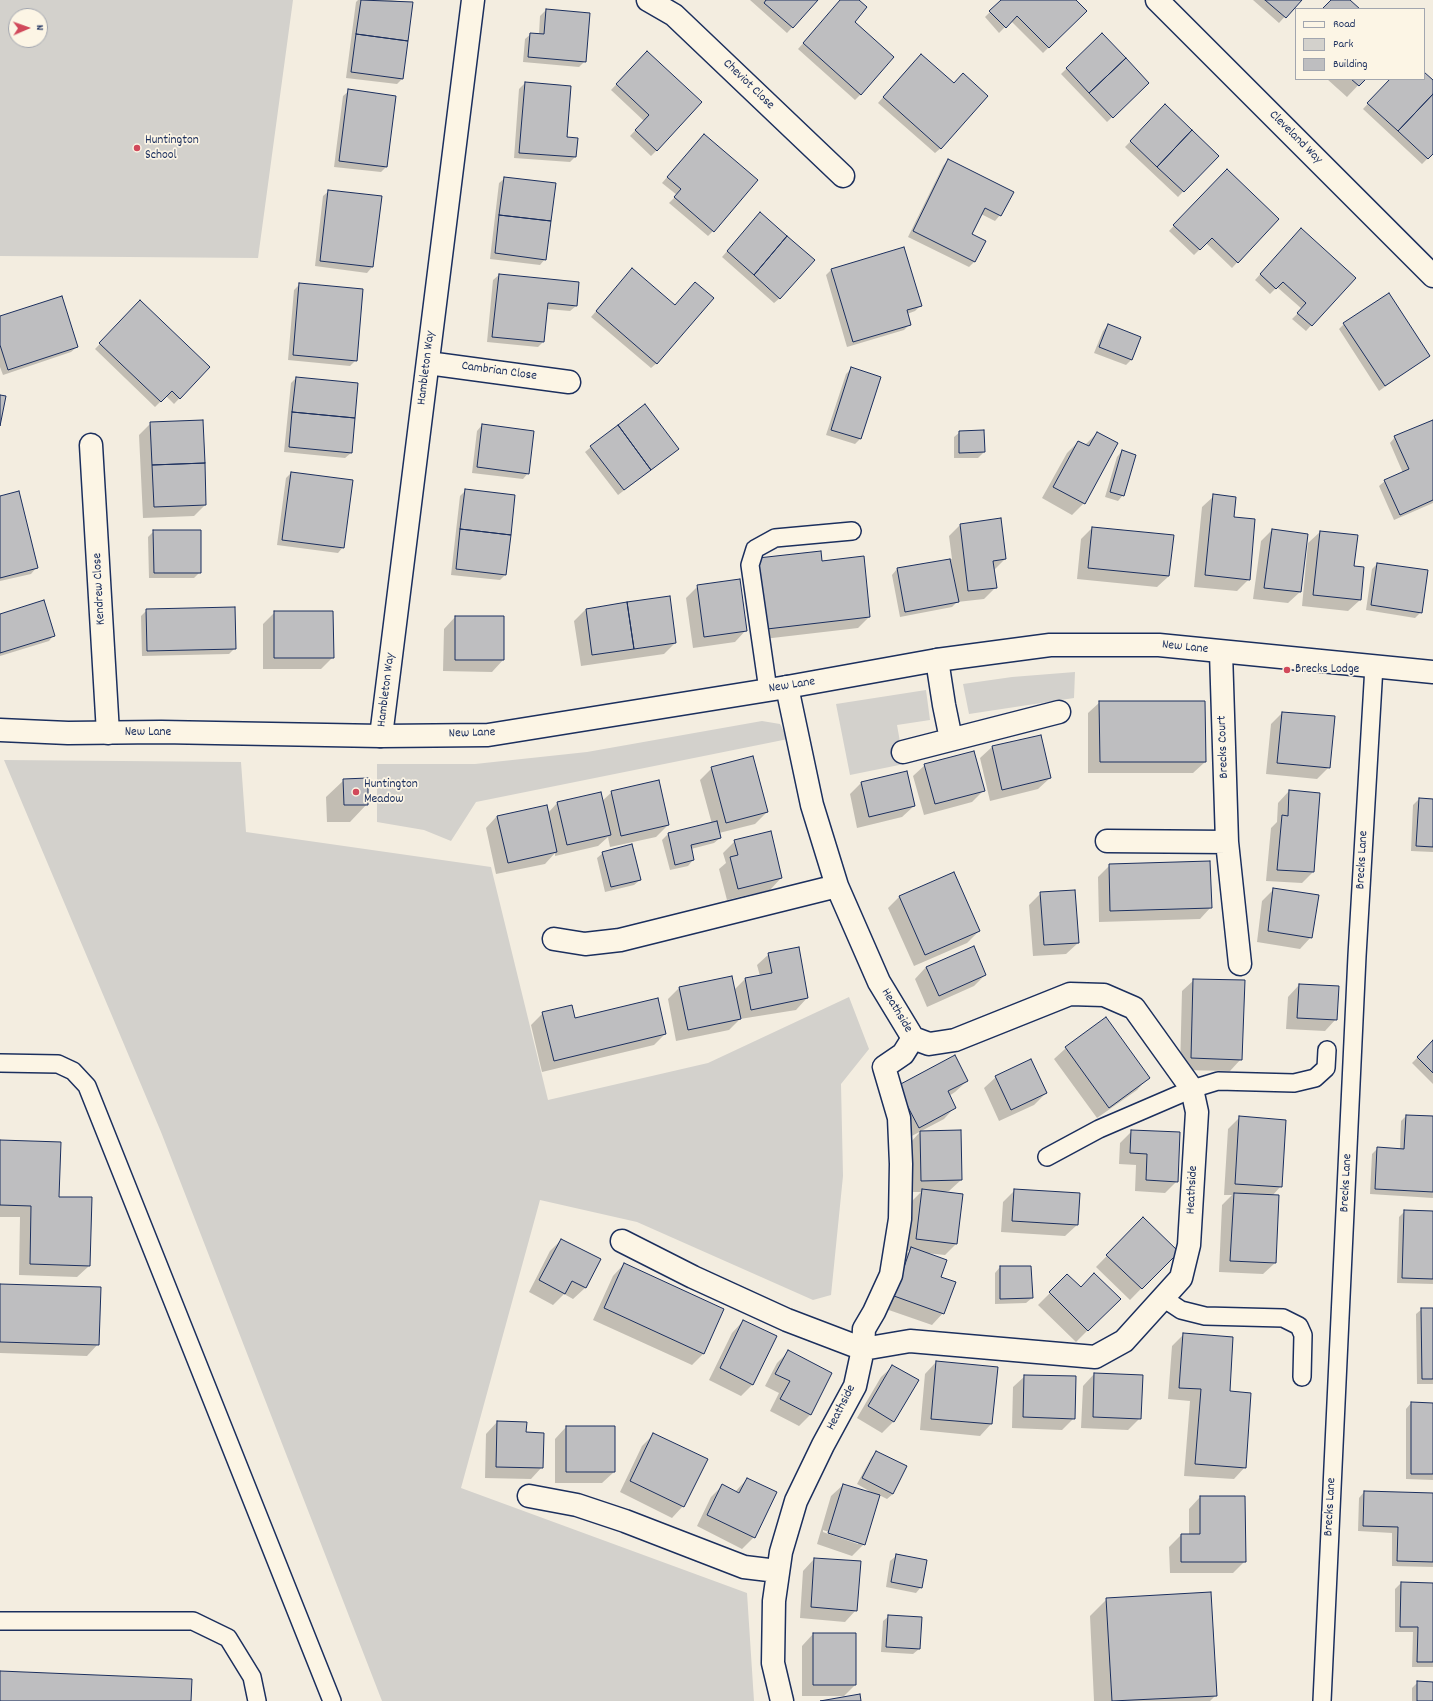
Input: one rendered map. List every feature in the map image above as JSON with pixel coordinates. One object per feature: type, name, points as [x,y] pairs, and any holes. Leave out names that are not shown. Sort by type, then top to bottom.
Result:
[{"type":"street","name":"Hambleton Way","points":[[381,736],[473,0]]},
{"type":"street","name":"Cheviot Close","points":[[648,0],[674,15],[843,176]]},
{"type":"street","name":"Cleveland Way","points":[[1157,0],[1433,276]]},
{"type":"street","name":"Cambrian Close","points":[[428,363],[569,382]]},
{"type":"street","name":"Kendrew Close","points":[[91,445],[108,733]]},
{"type":"street","name":"New Lane","points":[[0,730],[108,733],[232,733],[381,736],[488,735],[777,689],[937,660],[1050,645],[1159,645],[1433,672]]},
{"type":"street","name":"Brecks Court","points":[[1221,652],[1227,842],[1240,964]]},
{"type":"street","points":[[937,660],[951,739]]},
{"type":"street","name":"Heathside","points":[[777,689],[837,886],[879,982],[913,1038],[930,1044],[955,1040],[1070,994],[1104,995],[1134,1008],[1192,1089],[1197,1112],[1189,1245],[1181,1278],[1124,1341],[1095,1356],[910,1341],[862,1349],[855,1386],[823,1445],[796,1501],[777,1572],[774,1601],[774,1663],[782,1701]]},
{"type":"street","points":[[903,752],[1059,712]]},
{"type":"street","points":[[1107,841],[1227,842]]},
{"type":"street","points":[[554,939],[585,944],[620,940],[837,886]]},
{"type":"street","points":[[622,1241],[693,1277],[787,1320],[862,1349],[864,1329],[874,1312],[891,1275],[900,1219],[902,1164],[899,1118],[884,1067],[903,1054],[913,1038]]},
{"type":"street","points":[[529,1496],[577,1505],[744,1566],[777,1572]]},
{"type":"lane","points":[[777,689],[750,565],[755,549],[775,538],[852,531]]},
{"type":"lane","name":"Brecks Lane","points":[[1322,1701],[1357,972],[1374,666]]},
{"type":"lane","points":[[1047,1157],[1099,1129],[1192,1089],[1218,1081],[1294,1083],[1315,1078],[1326,1068],[1327,1050]]},
{"type":"lane","points":[[0,1063],[58,1064],[74,1071],[87,1086],[332,1701]]},
{"type":"lane","points":[[1163,1298],[1181,1310],[1204,1316],[1283,1318],[1299,1326],[1303,1335],[1302,1377]]},
{"type":"lane","points":[[0,1621],[193,1621],[228,1638],[252,1677],[257,1701]]},
{"type":"green space","name":"Huntington School","points":[[0,0],[293,0],[258,258],[0,256]]},
{"type":"green space","points":[[1075,672],[1074,698],[969,714],[963,684],[1012,677]]},
{"type":"green space","points":[[926,690],[930,720],[897,725],[904,764],[850,775],[836,704]]},
{"type":"green space","points":[[762,721],[780,724],[788,739],[476,802],[451,841],[424,830],[377,822],[377,764],[475,764],[587,752]]},
{"type":"green space","points":[[4,760],[241,762],[246,832],[491,867],[548,1100],[708,1063],[849,997],[869,1049],[841,1084],[843,1176],[831,1295],[813,1300],[637,1222],[540,1200],[461,1488],[747,1593],[754,1701],[382,1701],[161,1132]]},
{"type":"building","points":[[361,0],[413,2],[408,41],[356,34]]},
{"type":"building","points":[[766,0],[818,0],[793,28],[764,3]]},
{"type":"building","points":[[840,0],[859,0],[867,7],[855,22],[894,57],[861,95],[803,43]]},
{"type":"building","points":[[1001,0],[1076,0],[1087,11],[1049,48],[1017,16],[1006,28],[989,11]]},
{"type":"building","points":[[1265,0],[1302,0],[1286,18]]},
{"type":"building","points":[[1331,0],[1350,0],[1359,8],[1323,8]]},
{"type":"building","points":[[546,9],[590,13],[586,62],[528,57],[530,33],[544,34]]},
{"type":"building","points":[[1102,33],[1126,58],[1089,93],[1066,68]]},
{"type":"building","points":[[356,34],[408,41],[403,79],[351,72]]},
{"type":"building","points":[[647,51],[702,102],[657,151],[635,130],[649,115],[616,84]]},
{"type":"building","points":[[921,54],[954,83],[963,73],[988,96],[941,149],[883,97]]},
{"type":"building","points":[[1126,58],[1149,83],[1113,118],[1089,93]]},
{"type":"building","points":[[1425,73],[1433,80],[1433,94],[1398,131],[1367,103],[1389,80],[1425,80]]},
{"type":"building","points":[[1352,80],[1365,80],[1359,86]]},
{"type":"building","points":[[525,82],[571,86],[567,137],[578,138],[576,157],[519,153]]},
{"type":"building","points":[[348,89],[396,96],[387,167],[339,161]]},
{"type":"building","points":[[1433,94],[1433,154],[1428,159],[1398,131]]},
{"type":"building","points":[[1165,104],[1192,130],[1157,167],[1130,141]]},
{"type":"building","points":[[1192,130],[1219,156],[1184,192],[1157,167]]},
{"type":"building","points":[[704,134],[758,180],[714,232],[674,197],[681,189],[667,177]]},
{"type":"building","points":[[948,159],[1014,192],[1001,216],[985,208],[972,234],[986,241],[975,262],[913,231]]},
{"type":"building","points":[[1227,169],[1279,219],[1238,263],[1212,238],[1200,250],[1173,225]]},
{"type":"building","points":[[504,177],[556,183],[551,221],[499,215]]},
{"type":"building","points":[[328,190],[382,196],[373,267],[320,261]]},
{"type":"building","points":[[760,212],[787,236],[754,275],[727,251]]},
{"type":"building","points":[[499,215],[551,221],[546,260],[495,253]]},
{"type":"building","points":[[1301,228],[1356,278],[1312,326],[1297,313],[1306,303],[1283,282],[1276,289],[1260,274]]},
{"type":"building","points":[[787,236],[815,260],[780,299],[754,275]]},
{"type":"building","points":[[904,247],[922,306],[907,310],[911,325],[853,342],[831,269]]},
{"type":"building","points":[[632,268],[675,305],[695,282],[714,298],[657,364],[596,311]]},
{"type":"building","points":[[499,274],[579,282],[577,306],[548,303],[544,342],[492,337]]},
{"type":"building","points":[[299,283],[363,289],[357,361],[293,355]]},
{"type":"building","points":[[1389,293],[1430,356],[1385,386],[1343,323]]},
{"type":"building","points":[[62,296],[78,347],[8,370],[0,345],[0,316]]},
{"type":"building","points":[[140,300],[210,367],[180,399],[172,391],[161,402],[99,343]]},
{"type":"building","points":[[1108,324],[1141,337],[1132,360],[1099,347]]},
{"type":"building","points":[[851,367],[881,377],[861,439],[831,430]]},
{"type":"building","points":[[296,377],[358,383],[355,418],[292,412]]},
{"type":"building","points":[[0,395],[6,396],[0,426]]},
{"type":"building","points":[[645,404],[679,449],[651,470],[618,425]]},
{"type":"building","points":[[292,412],[355,418],[352,453],[289,447]]},
{"type":"building","points":[[203,420],[205,463],[152,465],[150,422]]},
{"type":"building","points":[[1433,420],[1433,500],[1400,515],[1384,480],[1409,469],[1394,436]]},
{"type":"building","points":[[482,424],[534,431],[529,474],[477,467]]},
{"type":"building","points":[[618,425],[651,470],[624,490],[590,446]]},
{"type":"building","points":[[984,430],[985,452],[959,453],[959,431]]},
{"type":"building","points":[[1097,432],[1118,443],[1085,504],[1053,487],[1078,441],[1089,446]]},
{"type":"building","points":[[1122,450],[1136,455],[1124,496],[1110,492]]},
{"type":"building","points":[[205,463],[206,505],[154,507],[152,465]]},
{"type":"building","points":[[291,472],[353,480],[344,548],[282,540]]},
{"type":"building","points":[[465,489],[515,495],[511,535],[460,529]]},
{"type":"building","points":[[19,491],[38,568],[0,578],[0,496]]},
{"type":"building","points":[[1213,494],[1236,497],[1234,517],[1255,519],[1250,580],[1205,575]]},
{"type":"building","points":[[1001,518],[1006,559],[993,561],[997,588],[968,591],[960,524]]},
{"type":"building","points":[[1092,527],[1174,535],[1169,576],[1088,568]]},
{"type":"building","points":[[460,529],[511,535],[506,575],[456,569]]},
{"type":"building","points":[[1272,529],[1308,534],[1301,592],[1264,588]]},
{"type":"building","points":[[153,530],[201,530],[201,573],[154,573]]},
{"type":"building","points":[[1320,531],[1358,535],[1354,566],[1364,567],[1361,600],[1313,595]]},
{"type":"building","points":[[821,551],[822,561],[864,556],[870,617],[767,629],[758,558]]},
{"type":"building","points":[[950,559],[959,602],[905,612],[897,568]]},
{"type":"building","points":[[1377,563],[1428,570],[1422,613],[1371,605]]},
{"type":"building","points":[[740,579],[747,631],[704,637],[697,585]]},
{"type":"building","points":[[670,596],[676,643],[634,649],[627,602]]},
{"type":"building","points":[[44,600],[55,636],[0,653],[0,614]]},
{"type":"building","points":[[627,602],[634,649],[592,655],[586,609]]},
{"type":"building","points":[[235,607],[236,649],[147,651],[146,609]]},
{"type":"building","points":[[274,611],[333,611],[334,658],[274,658]]},
{"type":"building","points":[[455,616],[504,616],[504,660],[455,660]]},
{"type":"building","points":[[1099,701],[1205,701],[1206,762],[1100,762]]},
{"type":"building","points":[[1282,712],[1335,716],[1330,768],[1277,763]]},
{"type":"building","points":[[1041,735],[1051,778],[1002,790],[992,746]]},
{"type":"building","points":[[974,751],[985,791],[935,804],[924,764]]},
{"type":"building","points":[[753,756],[768,812],[726,823],[711,767]]},
{"type":"building","points":[[907,771],[915,806],[869,817],[861,782]]},
{"type":"building","name":"Huntington Meadow","points":[[368,778],[368,805],[344,805],[343,779]]},
{"type":"building","points":[[659,780],[669,825],[621,836],[611,791]]},
{"type":"building","points":[[1289,790],[1320,793],[1314,872],[1277,870],[1282,815],[1288,816]]},
{"type":"building","points":[[601,792],[611,835],[567,845],[557,802]]},
{"type":"building","points":[[1419,798],[1433,799],[1433,847],[1416,846]]},
{"type":"building","points":[[547,805],[557,852],[508,863],[497,816]]},
{"type":"building","points":[[717,821],[721,838],[691,845],[694,860],[675,865],[668,833]]},
{"type":"building","points":[[771,831],[782,878],[738,889],[730,857],[738,855],[734,840]]},
{"type":"building","points":[[632,844],[641,880],[611,887],[602,852]]},
{"type":"building","points":[[1210,861],[1212,908],[1110,911],[1109,864]]},
{"type":"building","points":[[954,872],[980,931],[925,955],[899,896]]},
{"type":"building","points":[[1273,888],[1319,895],[1312,938],[1268,931]]},
{"type":"building","points":[[1075,890],[1079,943],[1044,945],[1040,892]]},
{"type":"building","points":[[974,946],[986,975],[939,996],[926,967]]},
{"type":"building","points":[[799,947],[808,998],[751,1010],[745,978],[772,973],[768,953]]},
{"type":"building","points":[[732,976],[741,1019],[688,1030],[679,987]]},
{"type":"building","points":[[1193,979],[1245,980],[1242,1060],[1191,1058]]},
{"type":"building","points":[[1299,984],[1339,986],[1337,1020],[1297,1018]]},
{"type":"building","points":[[658,998],[666,1034],[554,1061],[542,1012],[572,1005],[575,1018]]},
{"type":"building","points":[[1106,1017],[1150,1078],[1109,1108],[1065,1047]]},
{"type":"building","points":[[1433,1040],[1433,1073],[1417,1057]]},
{"type":"building","points":[[955,1055],[968,1081],[948,1091],[956,1108],[919,1128],[897,1086]]},
{"type":"building","points":[[1031,1059],[1047,1093],[1011,1110],[995,1076]]},
{"type":"building","points":[[1406,1115],[1433,1116],[1433,1192],[1375,1189],[1377,1147],[1404,1149]]},
{"type":"building","points":[[1239,1116],[1286,1120],[1282,1187],[1235,1184]]},
{"type":"building","points":[[961,1130],[962,1180],[921,1181],[920,1131]]},
{"type":"building","points":[[1131,1130],[1180,1132],[1178,1182],[1146,1180],[1147,1154],[1130,1153]]},
{"type":"building","points":[[0,1140],[61,1142],[59,1197],[92,1197],[90,1266],[30,1264],[31,1206],[0,1205]]},
{"type":"building","points":[[922,1189],[963,1194],[957,1244],[916,1239]]},
{"type":"building","points":[[1014,1189],[1080,1193],[1078,1225],[1012,1221]]},
{"type":"building","points":[[1234,1193],[1279,1195],[1276,1263],[1230,1261]]},
{"type":"building","points":[[1404,1210],[1433,1211],[1433,1279],[1402,1278]]},
{"type":"building","points":[[1143,1217],[1179,1252],[1142,1289],[1106,1255]]},
{"type":"building","points":[[561,1239],[601,1259],[586,1288],[572,1281],[565,1294],[539,1280]]},
{"type":"building","points":[[911,1247],[947,1260],[941,1277],[956,1282],[944,1314],[894,1296]]},
{"type":"building","points":[[624,1263],[724,1309],[704,1354],[604,1308]]},
{"type":"building","points":[[1000,1266],[1031,1266],[1033,1298],[1000,1299]]},
{"type":"building","points":[[1094,1273],[1121,1299],[1088,1331],[1049,1292],[1067,1274],[1081,1287]]},
{"type":"building","points":[[0,1284],[101,1287],[99,1345],[0,1342]]},
{"type":"building","points":[[1421,1308],[1433,1308],[1433,1379],[1422,1379]]},
{"type":"building","points":[[743,1320],[777,1336],[753,1385],[720,1368]]},
{"type":"building","points":[[1183,1333],[1233,1337],[1230,1391],[1251,1393],[1246,1468],[1195,1464],[1201,1389],[1179,1388]]},
{"type":"building","points":[[788,1350],[832,1373],[811,1415],[780,1399],[790,1381],[775,1374]]},
{"type":"building","points":[[936,1361],[998,1367],[992,1424],[931,1419]]},
{"type":"building","points":[[892,1365],[919,1380],[894,1422],[868,1406]]},
{"type":"building","points":[[1094,1373],[1143,1375],[1141,1419],[1093,1417]]},
{"type":"building","points":[[1024,1375],[1076,1376],[1075,1419],[1023,1417]]},
{"type":"building","points":[[1411,1402],[1433,1403],[1433,1474],[1411,1474]]},
{"type":"building","points":[[497,1421],[527,1422],[526,1432],[544,1433],[543,1468],[496,1467]]},
{"type":"building","points":[[566,1426],[615,1426],[615,1472],[566,1472]]},
{"type":"building","points":[[653,1433],[708,1459],[684,1507],[630,1481]]},
{"type":"building","points":[[876,1451],[907,1466],[893,1494],[862,1478]]},
{"type":"building","points":[[747,1478],[777,1492],[755,1538],[707,1515],[722,1484],[739,1493]]},
{"type":"building","points":[[843,1484],[880,1495],[865,1545],[828,1533]]},
{"type":"building","points":[[1364,1491],[1433,1493],[1433,1562],[1397,1561],[1398,1527],[1363,1526]]},
{"type":"building","points":[[1200,1496],[1245,1496],[1246,1562],[1181,1562],[1181,1534],[1200,1534]]},
{"type":"building","points":[[896,1554],[927,1560],[922,1588],[891,1582]]},
{"type":"building","points":[[814,1558],[861,1561],[857,1611],[811,1607]]},
{"type":"building","points":[[1401,1582],[1433,1583],[1433,1662],[1417,1662],[1418,1627],[1400,1627]]},
{"type":"building","points":[[1211,1592],[1217,1696],[1112,1701],[1106,1598]]},
{"type":"building","points":[[888,1615],[922,1617],[920,1649],[886,1647]]},
{"type":"building","points":[[813,1633],[856,1633],[856,1685],[813,1685]]},
{"type":"building","points":[[0,1671],[192,1679],[191,1701],[0,1701]]},
{"type":"building","points":[[1417,1681],[1433,1682],[1433,1701],[1417,1701]]},
{"type":"building","points":[[860,1694],[861,1701],[820,1701]]},
{"type":"place","name":"Huntington School","points":[[137,148]]},
{"type":"place","name":"Brecks Lodge","points":[[1287,670]]},
{"type":"place","name":"Huntington Meadow","points":[[356,792]]}]
